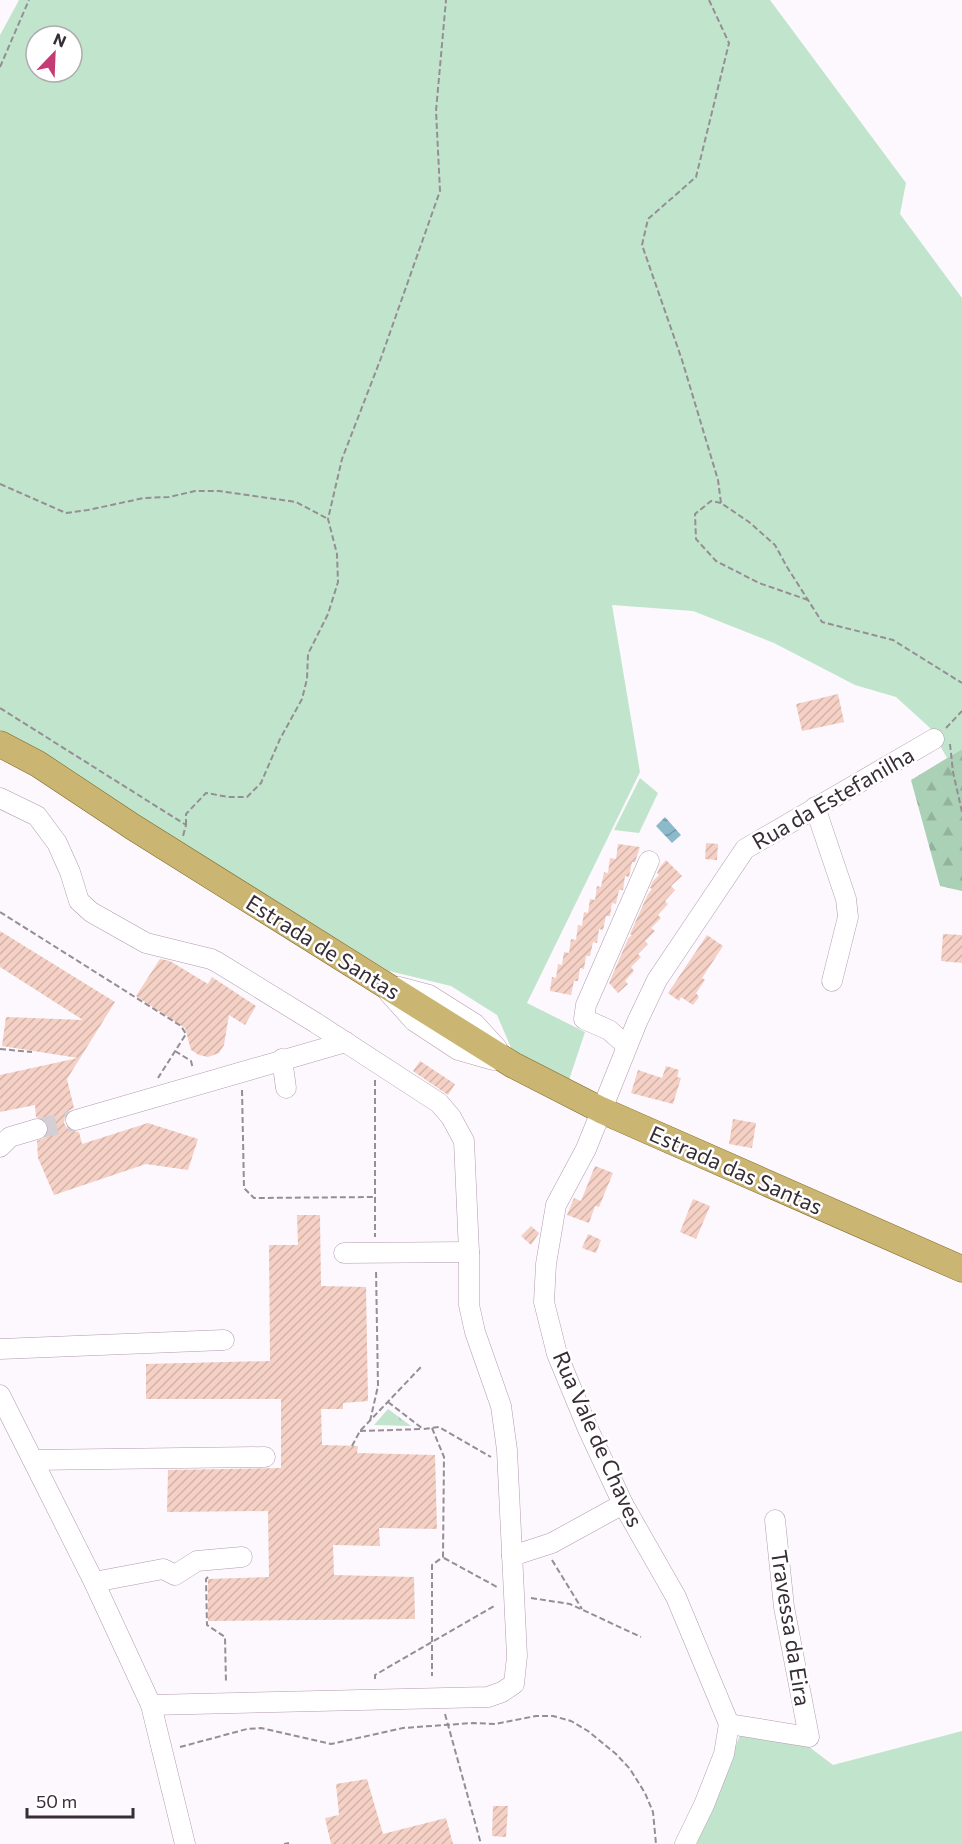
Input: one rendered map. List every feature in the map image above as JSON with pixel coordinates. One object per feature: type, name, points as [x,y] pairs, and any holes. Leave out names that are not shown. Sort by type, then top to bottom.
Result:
[{"type":"main road","name":"Estrada de Santas","points":[[0,744],[38,764],[178,856],[513,1065]]},
{"type":"main road","name":"Estrada de Santas","points":[[0,760],[133,827]]},
{"type":"main road","name":"Estrada das Santas","points":[[513,1065],[601,1110],[962,1269]]},
{"type":"street","name":"Rua da Estefanilha","points":[[601,1110],[657,980],[733,863],[745,849],[934,739]]},
{"type":"street","points":[[0,798],[37,816],[57,843],[70,872],[79,901],[92,912],[146,943],[211,959],[346,1042],[439,1103],[451,1117],[464,1141],[470,1305],[476,1332],[501,1406],[508,1467],[517,1656],[514,1684],[488,1697],[151,1705]]},
{"type":"street","points":[[815,807],[846,899],[848,918],[832,981]]},
{"type":"street","points":[[627,1046],[609,1030],[584,1019],[586,1005],[649,861]]},
{"type":"street","points":[[76,1120],[346,1042]]},
{"type":"street","points":[[282,1059],[286,1088]]},
{"type":"street","name":"Rua Vale de Chaves","points":[[601,1110],[586,1149],[556,1205],[546,1264],[544,1302],[557,1354],[588,1429],[623,1504],[676,1597],[729,1724]]},
{"type":"street","points":[[0,1147],[10,1137],[37,1129]]},
{"type":"street","points":[[344,1253],[469,1252]]},
{"type":"street","points":[[0,1349],[224,1340]]},
{"type":"street","points":[[0,1395],[94,1582],[151,1705],[184,1844]]},
{"type":"street","points":[[33,1461],[265,1457]]},
{"type":"street","points":[[512,1556],[552,1543],[623,1504]]},
{"type":"street","name":"Travessa da Eira","points":[[729,1724],[809,1737],[784,1607],[775,1520]]},
{"type":"street","points":[[94,1582],[163,1569],[175,1575],[197,1561],[242,1557]]},
{"type":"street","points":[[685,1844],[704,1805],[724,1754],[729,1724]]},
{"type":"path","points":[[0,68],[29,0]]},
{"type":"path","points":[[178,856],[186,825],[186,814],[206,794],[247,797],[261,783],[280,739],[302,699],[307,679],[308,654],[328,614],[338,582],[337,554],[328,519],[342,459],[381,358],[440,191],[435,111],[446,0]]},
{"type":"path","points":[[709,0],[729,43],[696,177],[648,219],[642,244],[682,360],[718,480],[721,503]]},
{"type":"path","points":[[0,484],[66,513],[144,498],[169,497],[195,491],[219,491],[296,502],[328,519]]},
{"type":"path","points":[[808,600],[759,584],[716,561],[696,539],[695,514],[711,501],[721,503],[749,522],[775,545],[822,622],[893,640],[962,683]]},
{"type":"path","points":[[0,708],[186,825]]},
{"type":"path","points":[[962,711],[934,739],[951,744],[953,772],[962,812]]},
{"type":"path","points":[[0,912],[181,1026],[186,1034],[153,1086],[156,1096]]},
{"type":"path","points":[[0,1049],[32,1052]]},
{"type":"path","points":[[175,1051],[191,1061],[197,1084]]},
{"type":"path","points":[[370,1421],[378,1386],[375,1062]]},
{"type":"path","points":[[242,1071],[244,1188],[254,1198],[375,1197]]},
{"type":"path","points":[[352,1446],[360,1431],[421,1366]]},
{"type":"path","points":[[388,1402],[423,1429]]},
{"type":"path","points":[[360,1431],[439,1427],[508,1467]]},
{"type":"path","points":[[432,1428],[444,1457],[443,1557]]},
{"type":"path","points":[[544,1546],[582,1609]]},
{"type":"path","points":[[443,1557],[514,1595],[570,1604],[641,1637]]},
{"type":"path","points":[[432,1676],[432,1565],[443,1557]]},
{"type":"path","points":[[218,1559],[218,1571],[206,1579],[207,1625],[225,1637],[226,1683]]},
{"type":"path","points":[[375,1679],[375,1675],[514,1595]]},
{"type":"path","points":[[440,1697],[480,1844]]},
{"type":"path","points":[[163,1753],[247,1728],[261,1728],[330,1744],[403,1728],[448,1724],[495,1724],[536,1716],[553,1716],[571,1721],[602,1742],[630,1769],[645,1793],[653,1812],[656,1844]]},
{"type":"path","points":[[284,1844],[289,1843]]},
{"type":"green space","points":[[19,0],[770,0],[906,183],[900,214],[962,298],[962,749],[947,758],[930,728],[896,697],[855,685],[774,643],[693,611],[612,605],[640,772],[527,1003],[585,1032],[568,1083],[512,1050],[497,1015],[451,986],[389,971],[0,730],[0,35]]},
{"type":"green space","points":[[962,749],[962,891],[940,886],[911,780]]},
{"type":"green space","points":[[640,778],[658,793],[639,833],[614,830]]},
{"type":"green space","points":[[388,1409],[411,1426],[374,1425]]},
{"type":"green space","points":[[962,1731],[962,1844],[697,1844],[740,1735],[808,1746],[833,1765]]},
{"type":"water","points":[[665,817],[681,835],[672,843],[656,826]]},
{"type":"building","points":[[838,694],[844,722],[802,731],[796,704]]},
{"type":"building","points":[[706,843],[718,844],[717,860],[705,859]]},
{"type":"building","points":[[618,844],[640,847],[635,862],[632,862],[629,877],[625,876],[623,890],[619,890],[616,904],[612,903],[610,916],[606,916],[603,930],[599,929],[597,943],[593,942],[590,956],[586,956],[584,969],[580,968],[578,981],[574,981],[571,995],[550,991],[552,977],[556,978],[558,964],[562,965],[564,952],[569,953],[571,939],[576,940],[578,925],[582,926],[584,912],[588,913],[590,899],[595,900],[597,886],[601,887],[604,872],[608,873],[610,858],[616,859]]},
{"type":"building","points":[[666,860],[682,876],[671,886],[675,890],[665,901],[668,904],[658,915],[661,918],[651,928],[655,931],[645,941],[648,944],[638,954],[641,957],[631,967],[634,971],[625,981],[628,984],[618,993],[609,983],[652,889],[650,888],[653,881],[659,875],[657,873]]},
{"type":"building","points":[[0,931],[115,1002],[67,1079],[74,1108],[68,1111],[65,1117],[64,1123],[67,1128],[79,1132],[82,1144],[148,1123],[198,1139],[188,1170],[146,1164],[54,1195],[38,1158],[37,1141],[46,1137],[49,1131],[48,1125],[45,1120],[36,1117],[35,1105],[0,1112],[0,1075],[78,1058],[2,1046],[6,1017],[83,1020],[0,967]]},
{"type":"building","points":[[943,934],[962,935],[962,963],[941,961]]},
{"type":"building","points":[[707,935],[723,946],[702,978],[705,980],[696,993],[699,997],[693,1005],[681,997],[679,1001],[668,993]]},
{"type":"building","points":[[160,959],[170,961],[208,984],[212,977],[256,1006],[245,1025],[229,1015],[224,1045],[219,1053],[208,1057],[191,1050],[185,1028],[136,996]]},
{"type":"building","points":[[420,1061],[455,1084],[448,1095],[413,1071]]},
{"type":"building","points":[[666,1066],[679,1070],[677,1077],[681,1078],[673,1104],[631,1093],[638,1070],[662,1078]]},
{"type":"building","points":[[733,1119],[756,1123],[752,1148],[729,1144]]},
{"type":"building","points":[[595,1166],[613,1173],[599,1207],[595,1206],[589,1223],[567,1215],[574,1198],[581,1201]]},
{"type":"building","points":[[693,1199],[710,1206],[696,1239],[680,1232]]},
{"type":"building","points":[[297,1215],[320,1215],[321,1286],[366,1287],[368,1401],[343,1403],[343,1409],[321,1409],[322,1445],[358,1446],[357,1453],[435,1455],[437,1529],[379,1528],[380,1546],[333,1545],[334,1575],[414,1577],[415,1619],[208,1621],[208,1579],[269,1577],[268,1511],[167,1512],[168,1470],[281,1468],[281,1399],[146,1399],[146,1364],[270,1361],[269,1245],[298,1245]]},
{"type":"building","points":[[531,1226],[539,1233],[531,1245],[521,1236]]},
{"type":"building","points":[[588,1234],[601,1240],[596,1253],[582,1248]]},
{"type":"building","points":[[367,1779],[383,1834],[446,1818],[453,1844],[331,1844],[325,1818],[339,1815],[336,1784]]},
{"type":"building","points":[[493,1806],[508,1806],[506,1837],[492,1836]]},
{"type":"tunnel","points":[[37,1129],[76,1120]]}]
